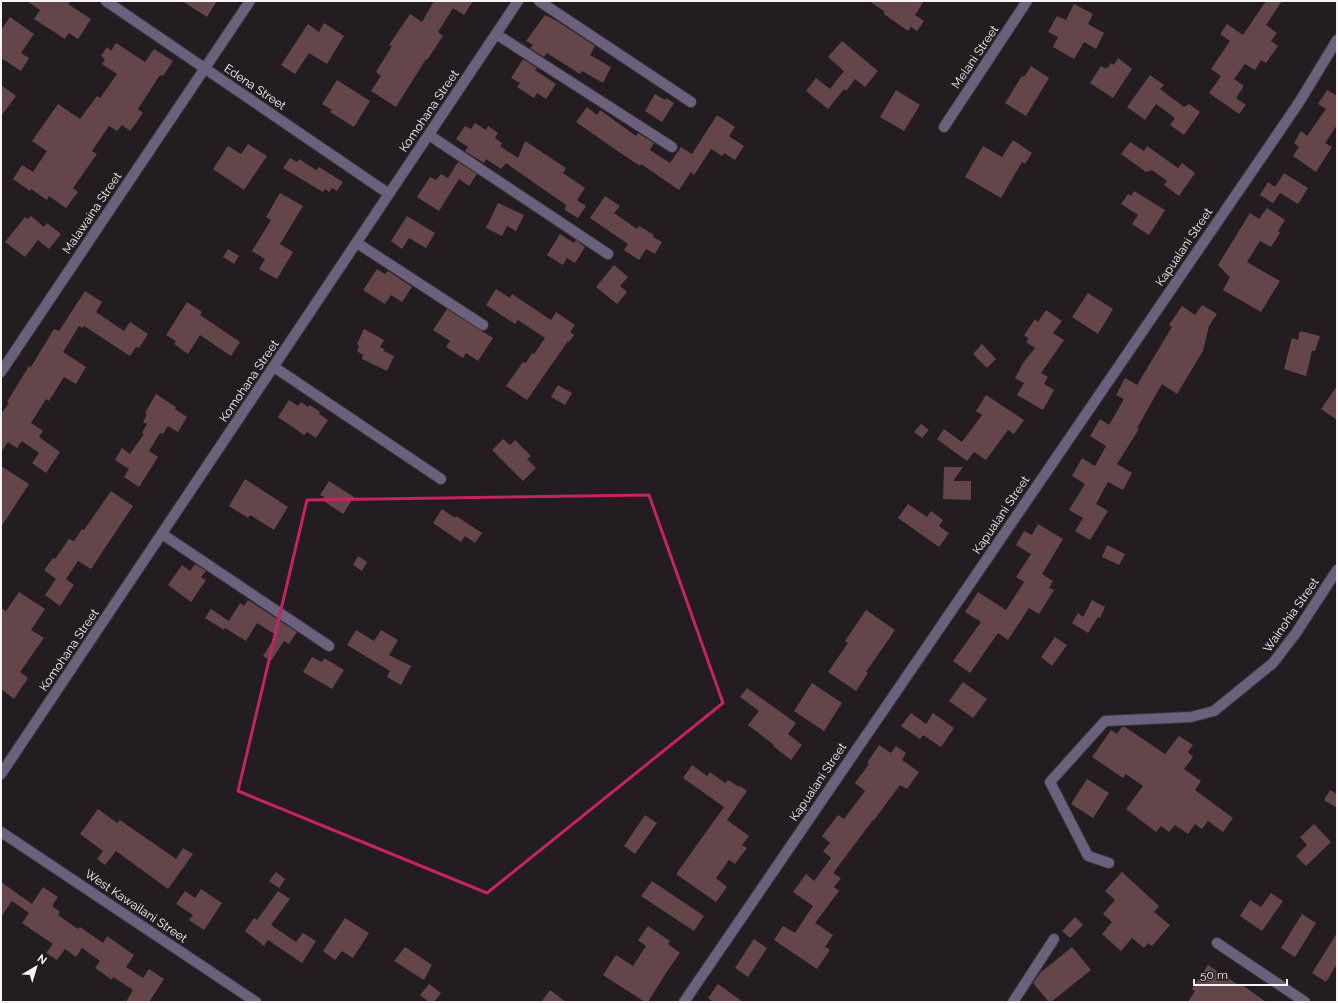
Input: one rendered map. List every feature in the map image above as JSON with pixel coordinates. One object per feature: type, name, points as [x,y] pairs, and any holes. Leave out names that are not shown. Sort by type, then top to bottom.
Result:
[{"type":"street","name":"Edena Street","points":[[106,1],[389,194]]},
{"type":"street","name":"Malawaina Street","points":[[1,372],[250,1]]},
{"type":"street","name":"Komohana Street","points":[[1,774],[518,1]]},
{"type":"street","points":[[539,1],[691,102]]},
{"type":"street","name":"Melani Street","points":[[944,127],[1027,1]]},
{"type":"street","points":[[496,34],[672,147]]},
{"type":"street","name":"Kapualani Street","points":[[684,1002],[1298,104],[1337,40]]},
{"type":"street","points":[[429,135],[608,254]]},
{"type":"street","points":[[357,243],[483,325]]},
{"type":"street","points":[[274,367],[441,479]]},
{"type":"street","points":[[162,534],[329,646]]},
{"type":"street","name":"Wainohia Street","points":[[1109,863],[1088,856],[1050,782],[1105,721],[1192,716],[1214,711],[1273,663],[1296,633],[1337,570]]},
{"type":"street","name":"West Kawailani Street","points":[[1,832],[256,1002]]},
{"type":"street","points":[[1013,1002],[1054,939]]},
{"type":"street","points":[[1217,943],[1305,1002]]},
{"type":"highlighted area","points":[[649,495],[723,703],[487,893],[238,791],[307,500]]},
{"type":"building","points":[[27,1],[71,1],[68,4],[91,19],[78,39],[69,33],[65,39],[34,19],[40,10]]},
{"type":"building","points":[[182,1],[217,1],[207,17]]},
{"type":"building","points":[[434,1],[473,1],[464,15],[453,8],[438,32],[443,36],[427,60],[426,59],[396,107],[371,91],[381,76],[376,72],[392,46],[389,45],[410,14],[422,22]]},
{"type":"building","points":[[869,1],[924,1],[915,15],[924,21],[917,31],[911,27],[908,31],[884,14],[884,11]]},
{"type":"building","points":[[1266,1],[1282,1],[1266,25],[1277,33],[1271,41],[1278,46],[1266,63],[1261,60],[1255,70],[1245,64],[1234,79],[1244,86],[1236,98],[1246,105],[1239,114],[1209,93],[1221,76],[1211,69],[1230,41],[1220,34],[1227,24],[1243,35]]},
{"type":"building","points":[[1074,4],[1093,14],[1088,24],[1104,33],[1096,49],[1084,42],[1074,59],[1053,47],[1058,37],[1048,32],[1057,16],[1066,20]]},
{"type":"building","points":[[545,15],[557,21],[595,46],[590,55],[611,67],[603,83],[582,71],[580,74],[547,53],[544,57],[530,48],[533,45],[526,41]]},
{"type":"building","points":[[10,17],[34,34],[21,53],[29,58],[21,71],[1,58],[1,30]]},
{"type":"building","points":[[324,23],[344,36],[327,64],[309,53],[295,74],[281,65],[308,24],[319,32]]},
{"type":"building","points":[[842,41],[878,71],[865,87],[855,79],[846,91],[844,89],[828,109],[806,91],[816,78],[830,89],[844,71],[828,57]]},
{"type":"building","points":[[116,43],[145,62],[154,49],[173,61],[163,76],[160,75],[138,109],[143,113],[130,131],[122,125],[117,131],[109,126],[92,151],[97,154],[73,188],[78,192],[66,208],[49,196],[47,200],[31,189],[30,191],[13,179],[22,165],[33,172],[47,151],[32,141],[58,104],[80,119],[97,96],[100,98],[117,74],[102,64],[105,59],[101,56],[107,47],[111,51]]},
{"type":"building","points":[[1118,58],[1132,69],[1113,98],[1090,83],[1101,66],[1106,69],[1106,67],[1108,68],[1111,63],[1114,65]]},
{"type":"building","points":[[523,59],[537,68],[535,70],[556,84],[546,99],[537,93],[534,98],[517,87],[520,83],[511,78]]},
{"type":"building","points":[[1031,66],[1049,78],[1026,116],[1005,103],[1022,76],[1024,77]]},
{"type":"building","points":[[1150,75],[1164,85],[1160,89],[1184,107],[1189,104],[1200,112],[1184,135],[1170,125],[1175,118],[1156,104],[1145,120],[1127,107]]},
{"type":"building","points":[[337,80],[370,101],[354,127],[330,112],[332,110],[322,104]]},
{"type":"building","points":[[1,85],[16,96],[1,116]]},
{"type":"building","points":[[896,90],[920,105],[904,131],[880,117]]},
{"type":"building","points":[[1327,90],[1337,96],[1337,125],[1325,143],[1332,147],[1316,172],[1293,156],[1299,147],[1294,143],[1301,131],[1307,136],[1326,109],[1318,104]]},
{"type":"building","points":[[655,94],[674,103],[662,122],[645,111]]},
{"type":"building","points":[[587,107],[597,115],[600,110],[636,136],[638,133],[654,143],[650,150],[670,163],[681,147],[692,154],[717,115],[735,127],[729,136],[744,146],[735,160],[724,153],[722,156],[711,149],[694,175],[691,172],[679,190],[641,164],[640,166],[576,122]]},
{"type":"building","points":[[475,123],[486,130],[488,126],[498,133],[495,138],[502,143],[500,146],[518,158],[525,141],[566,168],[563,173],[585,188],[577,200],[586,206],[578,218],[565,210],[566,205],[506,163],[501,169],[486,159],[484,163],[465,151],[468,147],[456,139],[465,126],[471,129]]},
{"type":"building","points":[[1013,140],[1032,153],[1025,164],[1022,162],[1001,198],[965,177],[983,146],[1002,157]]},
{"type":"building","points":[[1130,142],[1144,151],[1147,146],[1178,168],[1182,163],[1195,173],[1179,196],[1164,185],[1167,181],[1152,170],[1146,172],[1121,154]]},
{"type":"building","points":[[248,144],[267,156],[244,190],[213,169],[228,146],[241,154]]},
{"type":"building","points":[[290,158],[297,162],[299,159],[316,170],[319,167],[343,182],[337,191],[332,188],[329,192],[325,189],[323,192],[283,168]]},
{"type":"building","points":[[458,162],[477,174],[469,186],[459,179],[439,211],[417,197],[430,177],[436,180],[441,174],[448,178]]},
{"type":"building","points":[[1284,173],[1308,188],[1298,204],[1280,193],[1273,203],[1260,195],[1268,182],[1275,187]]},
{"type":"building","points":[[1134,191],[1165,210],[1149,235],[1132,224],[1138,215],[1121,204],[1128,194],[1131,196]]},
{"type":"building","points":[[280,193],[303,206],[280,244],[293,252],[277,279],[259,269],[265,259],[252,251],[271,220],[266,217]]},
{"type":"building","points":[[605,196],[620,206],[614,213],[637,229],[639,226],[654,235],[653,237],[662,242],[655,254],[646,249],[639,260],[624,250],[628,244],[590,218]]},
{"type":"building","points":[[498,203],[524,215],[516,231],[507,226],[502,236],[486,228]]},
{"type":"building","points":[[1267,208],[1285,220],[1278,231],[1280,233],[1271,247],[1260,241],[1247,262],[1280,281],[1261,312],[1223,290],[1230,277],[1218,265],[1250,213],[1259,219]]},
{"type":"building","points":[[31,216],[44,227],[47,223],[61,234],[49,249],[38,240],[25,257],[5,242],[25,217],[28,219]]},
{"type":"building","points":[[407,216],[435,233],[426,248],[409,238],[402,249],[391,241]]},
{"type":"building","points":[[560,234],[574,243],[576,240],[585,247],[575,263],[567,258],[563,265],[547,255]]},
{"type":"building","points":[[228,249],[239,256],[234,264],[223,257]]},
{"type":"building","points":[[614,265],[628,277],[620,286],[627,292],[617,304],[596,287]]},
{"type":"building","points":[[377,269],[385,274],[388,271],[412,287],[402,302],[391,295],[385,304],[363,290]]},
{"type":"building","points":[[496,289],[510,298],[512,294],[551,320],[556,312],[575,325],[570,332],[574,335],[569,342],[568,341],[527,400],[506,386],[523,362],[526,363],[532,353],[534,354],[545,338],[518,320],[515,324],[486,305]]},
{"type":"building","points":[[85,291],[102,302],[96,312],[124,331],[130,322],[148,334],[139,348],[136,347],[130,356],[84,326],[82,328],[79,326],[63,352],[86,367],[76,384],[64,377],[49,401],[46,399],[31,423],[43,431],[39,437],[60,452],[46,473],[32,463],[39,453],[22,441],[17,448],[8,442],[1,452],[1,414],[9,403],[7,402],[29,366],[31,367],[54,329],[59,331]]},
{"type":"building","points":[[1088,293],[1113,309],[1098,334],[1072,317]]},
{"type":"building","points":[[187,302],[202,312],[200,315],[240,342],[231,356],[200,335],[188,354],[174,344],[176,341],[166,335]]},
{"type":"building","points":[[1202,305],[1217,314],[1209,326],[1203,351],[1177,394],[1162,384],[1137,428],[1139,429],[1117,464],[1132,473],[1123,490],[1108,482],[1096,504],[1108,511],[1090,540],[1075,531],[1083,518],[1069,510],[1085,484],[1072,476],[1082,458],[1095,466],[1106,446],[1090,436],[1100,419],[1109,425],[1124,399],[1116,395],[1125,378],[1137,385],[1172,327],[1169,325],[1182,306],[1195,315]]},
{"type":"building","points":[[447,309],[493,338],[478,361],[466,353],[463,358],[446,347],[450,341],[433,330]]},
{"type":"building","points":[[1046,310],[1062,321],[1053,333],[1064,340],[1041,373],[1048,377],[1044,384],[1054,390],[1043,410],[1017,395],[1024,383],[1015,378],[1023,363],[1035,348],[1026,342],[1029,339],[1024,335],[1035,319],[1038,322]]},
{"type":"building","points":[[364,329],[384,340],[380,347],[384,349],[384,351],[394,356],[387,371],[362,359],[363,355],[357,351],[359,346],[357,344]]},
{"type":"building","points":[[1300,331],[1320,336],[1315,351],[1312,351],[1306,376],[1284,369],[1292,338],[1298,340]]},
{"type":"building","points":[[982,344],[996,359],[987,368],[973,354]]},
{"type":"building","points":[[558,385],[572,393],[565,405],[551,397]]},
{"type":"building","points":[[1337,386],[1337,420],[1321,409]]},
{"type":"building","points":[[156,394],[176,407],[175,409],[187,417],[178,432],[168,426],[163,434],[160,433],[149,451],[158,457],[139,487],[124,477],[129,469],[115,460],[122,448],[130,454],[144,434],[142,433],[147,424],[143,422],[147,414],[145,413]]},
{"type":"building","points":[[986,395],[1024,420],[1014,434],[1008,430],[986,460],[974,452],[967,461],[937,439],[944,429],[962,442],[982,415],[976,411]]},
{"type":"building","points":[[289,400],[298,406],[301,402],[308,407],[310,405],[328,420],[316,438],[307,432],[304,435],[278,417]]},
{"type":"building","points":[[921,424],[929,430],[922,438],[914,432]]},
{"type":"building","points":[[503,439],[510,445],[515,440],[531,456],[527,459],[536,468],[523,481],[492,450]]},
{"type":"building","points":[[1,466],[29,484],[1,527]]},
{"type":"building","points":[[944,467],[963,467],[953,481],[971,481],[971,500],[943,499]]},
{"type":"building","points":[[245,479],[288,507],[274,530],[250,515],[248,518],[229,506]]},
{"type":"building","points":[[329,481],[354,497],[343,514],[322,500],[324,497],[320,495]]},
{"type":"building","points":[[111,491],[133,506],[91,569],[78,561],[66,579],[74,585],[60,606],[45,595],[56,579],[44,570],[53,558],[55,559],[69,539],[74,541],[82,529],[84,530]]},
{"type":"building","points":[[908,504],[927,517],[931,511],[943,520],[939,526],[949,533],[939,547],[898,518]]},
{"type":"building","points":[[442,509],[455,518],[456,516],[482,533],[475,543],[465,536],[461,542],[433,523]]},
{"type":"building","points":[[1038,524],[1063,539],[1042,574],[1053,581],[1049,588],[1054,590],[1039,614],[1029,608],[1008,640],[998,633],[970,673],[953,661],[981,622],[965,612],[978,592],[1006,610],[1024,582],[1016,577],[1031,554],[1016,545],[1024,531],[1032,535]]},
{"type":"building","points":[[1107,545],[1125,554],[1119,565],[1102,557]]},
{"type":"building","points":[[358,556],[367,562],[362,571],[353,565]]},
{"type":"building","points":[[195,564],[206,571],[201,577],[206,580],[191,602],[168,585],[182,565],[190,571]]},
{"type":"building","points":[[19,592],[45,609],[31,630],[44,638],[20,672],[28,678],[14,699],[1,689],[1,608],[6,611]]},
{"type":"building","points":[[248,600],[297,632],[289,644],[284,641],[271,661],[263,656],[276,635],[257,623],[246,641],[205,618],[211,609],[229,621],[240,603],[244,606]]},
{"type":"building","points":[[1092,600],[1105,607],[1100,618],[1098,617],[1088,633],[1072,623],[1078,613],[1083,617]]},
{"type":"building","points":[[866,610],[895,630],[866,672],[868,673],[856,691],[828,672],[848,643],[845,641]]},
{"type":"building","points":[[356,630],[374,641],[381,630],[398,640],[389,655],[411,666],[401,685],[387,677],[390,671],[347,645]]},
{"type":"building","points":[[1055,637],[1067,645],[1052,666],[1041,657]]},
{"type":"building","points":[[312,657],[322,662],[324,658],[344,670],[332,689],[303,672]]},
{"type":"building","points":[[963,682],[987,699],[973,718],[949,701]]},
{"type":"building","points":[[812,683],[842,703],[824,731],[794,711]]},
{"type":"building","points":[[747,688],[796,723],[788,734],[802,745],[791,760],[748,725],[759,711],[740,697]]},
{"type":"building","points":[[911,713],[926,724],[933,713],[954,728],[941,747],[923,735],[920,739],[901,726]]},
{"type":"building","points":[[1122,727],[1125,727],[1165,754],[1179,736],[1193,745],[1188,752],[1193,757],[1184,769],[1201,781],[1195,790],[1233,818],[1223,832],[1208,821],[1202,829],[1195,824],[1188,834],[1175,825],[1169,832],[1161,826],[1156,832],[1126,809],[1143,786],[1126,774],[1123,778],[1092,757],[1111,730],[1117,734]]},
{"type":"building","points":[[879,745],[891,753],[896,746],[906,753],[902,760],[919,772],[907,789],[900,785],[833,873],[841,878],[834,887],[839,891],[815,923],[833,935],[825,947],[830,950],[817,969],[774,940],[783,926],[795,933],[813,906],[793,892],[806,874],[814,881],[831,858],[823,851],[830,843],[822,836],[838,815],[844,819],[865,791],[855,783],[869,764],[867,763]]},
{"type":"building","points":[[692,765],[707,776],[710,772],[725,783],[728,780],[739,787],[736,791],[740,786],[747,791],[727,820],[749,836],[742,845],[747,848],[735,864],[729,860],[716,878],[727,887],[716,902],[676,874],[724,807],[683,778]]},
{"type":"building","points":[[1087,779],[1109,793],[1093,818],[1071,804]]},
{"type":"building","points":[[1330,790],[1337,794],[1337,808],[1324,800]]},
{"type":"building","points":[[98,809],[117,823],[120,820],[176,859],[183,848],[193,854],[168,889],[116,851],[105,865],[97,859],[103,851],[80,834]]},
{"type":"building","points":[[645,815],[657,823],[635,854],[624,846]]},
{"type":"building","points":[[1314,824],[1331,842],[1306,866],[1296,856],[1307,845],[1300,837]]},
{"type":"building","points":[[276,872],[285,879],[279,888],[269,881]]},
{"type":"building","points":[[1122,872],[1159,906],[1154,912],[1170,925],[1152,946],[1148,943],[1144,948],[1132,938],[1121,951],[1102,934],[1112,922],[1103,914],[1115,900],[1105,891]]},
{"type":"building","points":[[652,881],[704,916],[694,931],[641,896]]},
{"type":"building","points":[[1,882],[32,904],[43,887],[58,897],[52,906],[60,912],[58,915],[78,929],[80,927],[103,943],[107,936],[134,955],[126,967],[143,978],[149,969],[164,979],[149,1002],[126,1002],[133,990],[113,977],[112,980],[95,968],[100,961],[82,948],[76,957],[65,949],[57,960],[46,953],[53,944],[22,923],[29,913],[12,901],[1,917]]},
{"type":"building","points":[[201,889],[222,903],[204,930],[189,920],[193,915],[176,904],[185,891],[195,898]]},
{"type":"building","points":[[278,891],[290,899],[271,925],[296,942],[303,933],[316,941],[302,963],[268,940],[264,946],[245,931],[254,918],[257,920]]},
{"type":"building","points":[[1271,893],[1283,901],[1262,931],[1240,916],[1250,900],[1261,907]]},
{"type":"building","points":[[1302,914],[1316,923],[1295,957],[1281,948]]},
{"type":"building","points":[[1075,917],[1083,925],[1070,938],[1062,931]]},
{"type":"building","points":[[345,918],[369,933],[353,958],[342,951],[335,960],[323,951]]},
{"type":"building","points":[[648,926],[670,941],[668,944],[680,953],[648,1002],[645,1002],[603,975],[616,955],[633,966],[646,946],[638,940]]},
{"type":"building","points":[[1337,933],[1337,964],[1326,982],[1312,973]]},
{"type":"building","points":[[754,939],[767,948],[748,977],[735,968]]},
{"type":"building","points":[[405,947],[432,965],[424,980],[394,961]]},
{"type":"building","points":[[1072,947],[1091,970],[1051,1002],[1049,1002],[1033,983],[1040,973]]},
{"type":"building","points":[[1208,965],[1240,986],[1241,984],[1266,1002],[1188,1002],[1195,991],[1192,989]]},
{"type":"building","points":[[429,984],[441,993],[434,1002],[429,1002],[420,995]]},
{"type":"building","points":[[718,984],[743,1002],[713,1002],[708,998]]},
{"type":"building","points":[[550,990],[566,1002],[541,1002]]}]
